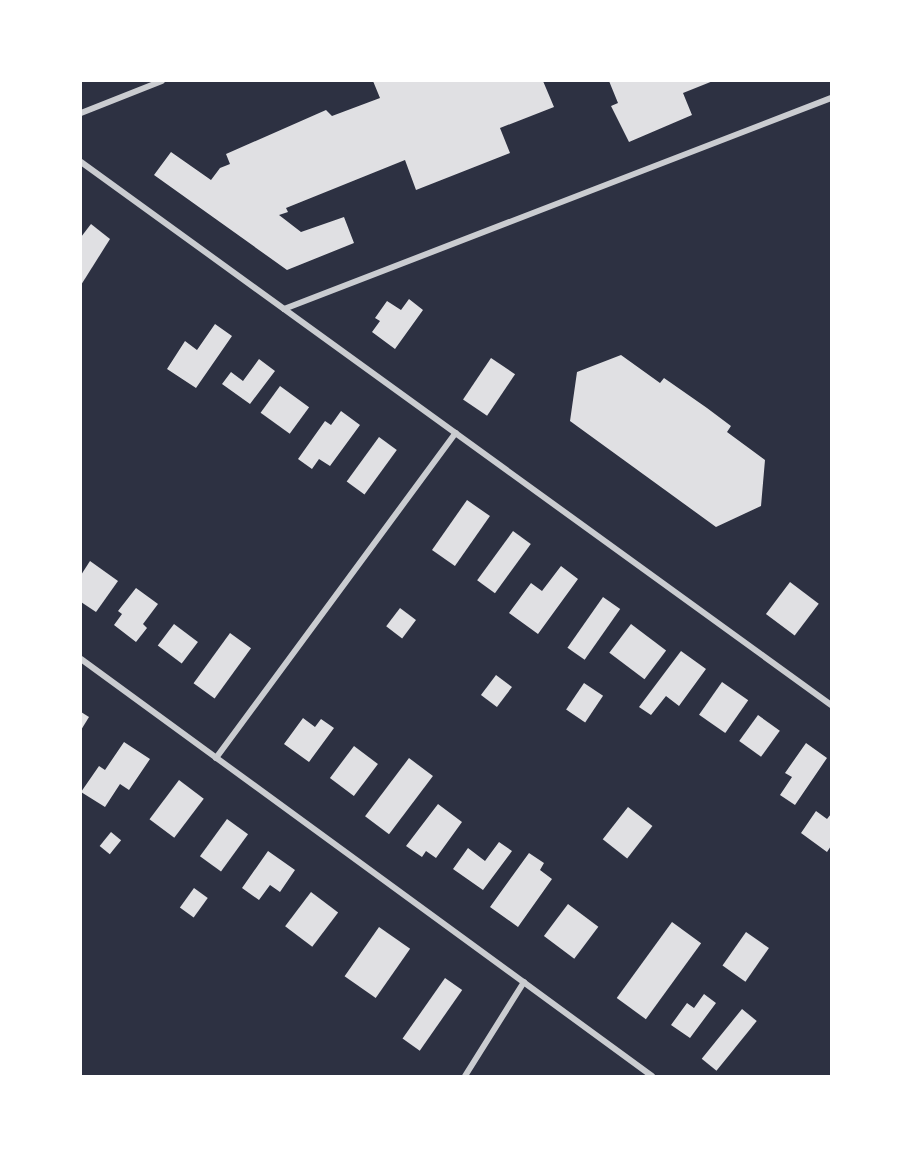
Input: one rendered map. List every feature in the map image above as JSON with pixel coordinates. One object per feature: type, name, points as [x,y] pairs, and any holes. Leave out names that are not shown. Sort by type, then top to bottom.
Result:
[{"type":"street","points":[[81,113],[162,81]]},
{"type":"street","points":[[284,309],[831,98]]},
{"type":"street","points":[[81,162],[831,705]]},
{"type":"street","points":[[216,758],[456,433]]},
{"type":"street","points":[[81,659],[652,1076]]},
{"type":"street","points":[[465,1076],[524,982]]},
{"type":"building","points":[[373,81],[543,81],[554,107],[500,128],[510,153],[416,190],[405,160],[286,208],[288,212],[279,215],[301,232],[344,217],[354,243],[287,270],[154,175],[171,152],[211,180],[220,168],[230,164],[226,154],[326,110],[332,116],[380,98]]},
{"type":"building","points":[[609,81],[713,81],[683,93],[692,115],[629,142],[611,106],[618,103]]},
{"type":"building","points":[[91,224],[110,239],[81,285],[81,237]]},
{"type":"building","points":[[409,299],[423,310],[395,349],[372,332],[380,321],[375,318],[387,301],[401,310]]},
{"type":"building","points":[[215,324],[232,336],[196,388],[167,369],[185,341],[197,350]]},
{"type":"building","points":[[621,355],[660,383],[664,378],[707,408],[731,426],[727,432],[765,460],[761,506],[716,527],[570,421],[577,372]]},
{"type":"building","points":[[491,358],[515,374],[487,416],[463,399]]},
{"type":"building","points":[[259,359],[275,371],[250,404],[222,384],[231,372],[243,381]]},
{"type":"building","points":[[280,386],[309,407],[290,434],[261,413]]},
{"type":"building","points":[[341,411],[360,425],[330,466],[319,459],[312,469],[298,459],[325,421],[331,425]]},
{"type":"building","points":[[379,437],[397,450],[364,494],[347,481]]},
{"type":"building","points":[[467,500],[490,516],[455,566],[432,550]]},
{"type":"building","points":[[513,531],[531,544],[495,593],[477,580]]},
{"type":"building","points":[[90,561],[118,581],[96,612],[81,602],[81,575]]},
{"type":"building","points":[[561,566],[578,579],[538,634],[509,613],[531,583],[542,591]]},
{"type":"building","points":[[790,582],[819,604],[795,636],[766,614]]},
{"type":"building","points":[[136,588],[158,604],[143,624],[147,628],[136,642],[114,625],[122,614],[118,611]]},
{"type":"building","points":[[603,597],[620,609],[585,660],[567,648]]},
{"type":"building","points":[[400,608],[416,620],[402,638],[386,626]]},
{"type":"building","points":[[174,624],[198,642],[182,664],[158,646]]},
{"type":"building","points":[[631,624],[666,650],[644,679],[609,653]]},
{"type":"building","points":[[230,633],[251,648],[215,698],[194,683]]},
{"type":"building","points":[[681,651],[706,669],[679,706],[666,696],[651,715],[639,707]]},
{"type":"building","points":[[496,675],[512,687],[497,707],[481,695]]},
{"type":"building","points":[[722,682],[748,700],[725,733],[699,715]]},
{"type":"building","points":[[584,683],[603,696],[585,722],[566,710]]},
{"type":"building","points":[[81,712],[89,717],[81,730]]},
{"type":"building","points":[[758,715],[780,731],[761,757],[739,741]]},
{"type":"building","points":[[303,718],[315,727],[321,719],[334,728],[309,762],[284,744]]},
{"type":"building","points":[[124,742],[150,759],[129,790],[120,784],[105,807],[81,792],[99,766],[105,770]]},
{"type":"building","points":[[806,743],[827,758],[795,805],[780,795],[792,777],[785,773]]},
{"type":"building","points":[[354,746],[378,764],[354,796],[330,778]]},
{"type":"building","points":[[409,758],[433,776],[389,834],[365,816]]},
{"type":"building","points":[[179,780],[204,799],[174,838],[150,819]]},
{"type":"building","points":[[438,804],[462,822],[436,858],[426,851],[422,857],[406,846]]},
{"type":"building","points":[[628,807],[652,826],[627,858],[603,839]]},
{"type":"building","points":[[816,811],[827,819],[831,814],[831,846],[827,852],[801,833]]},
{"type":"building","points":[[227,819],[248,834],[221,871],[200,856]]},
{"type":"building","points":[[111,832],[121,840],[110,854],[100,846]]},
{"type":"building","points":[[499,842],[512,851],[483,890],[453,869],[468,848],[485,861]]},
{"type":"building","points":[[268,851],[295,870],[280,892],[270,885],[259,900],[242,888]]},
{"type":"building","points":[[529,853],[544,863],[540,870],[552,879],[518,927],[490,907]]},
{"type":"building","points":[[194,888],[208,898],[194,917],[180,907]]},
{"type":"building","points":[[311,892],[338,912],[312,947],[285,926]]},
{"type":"building","points":[[568,904],[598,927],[574,959],[544,936]]},
{"type":"building","points":[[672,922],[701,943],[646,1019],[617,998]]},
{"type":"building","points":[[379,927],[410,949],[376,998],[345,976]]},
{"type":"building","points":[[746,932],[769,948],[745,982],[722,966]]},
{"type":"building","points":[[445,978],[462,990],[420,1051],[403,1039]]},
{"type":"building","points":[[704,994],[716,1003],[690,1038],[671,1025],[687,1003],[694,1008]]},
{"type":"building","points":[[742,1009],[757,1021],[716,1071],[702,1059]]}]
